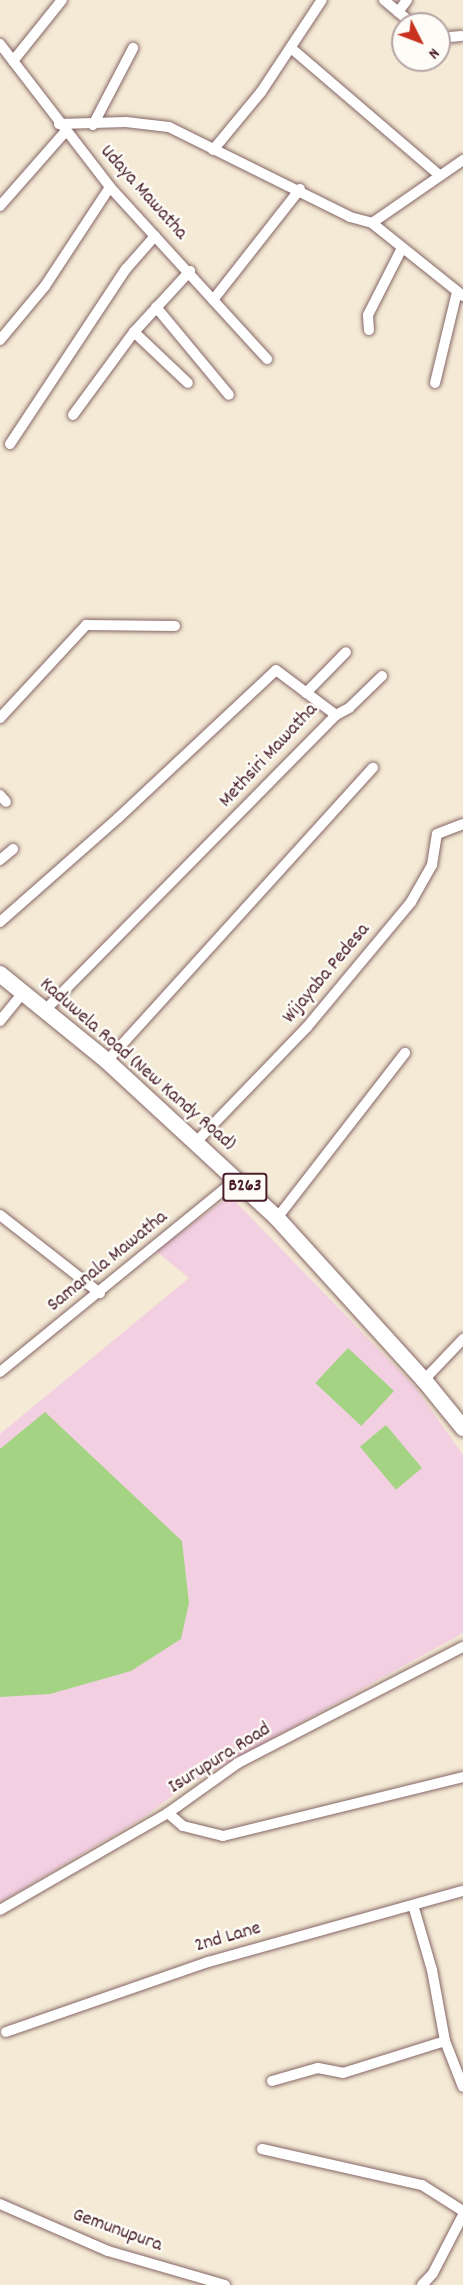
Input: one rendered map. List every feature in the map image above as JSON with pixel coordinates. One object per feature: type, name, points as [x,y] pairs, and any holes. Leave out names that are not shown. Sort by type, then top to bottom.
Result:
[{"type":"main road","name":"Kaduwela Road (New Kandy Road)","points":[[0,974],[107,1061],[197,1141],[277,1218],[424,1380],[463,1428]]},
{"type":"street","points":[[13,61],[62,0]]},
{"type":"street","points":[[213,150],[261,92],[320,0]]},
{"type":"street","points":[[384,0],[398,12],[407,0]]},
{"type":"street","points":[[451,37],[461,36]]},
{"type":"street","name":"Udaya Mawatha","points":[[0,44],[110,187],[190,272],[267,360]]},
{"type":"street","points":[[93,125],[133,48]]},
{"type":"street","points":[[291,48],[438,174]]},
{"type":"street","points":[[0,206],[63,127],[126,122],[169,127],[213,150],[300,189],[350,217],[372,223],[460,294],[435,383]]},
{"type":"street","points":[[372,223],[438,174],[463,160]]},
{"type":"street","points":[[0,340],[45,286],[110,187]]},
{"type":"street","points":[[213,300],[300,189]]},
{"type":"street","points":[[10,444],[126,269],[155,236]]},
{"type":"street","points":[[369,330],[368,315],[402,248]]},
{"type":"street","points":[[74,415],[134,332],[190,272]]},
{"type":"street","points":[[156,306],[229,395]]},
{"type":"street","points":[[134,332],[188,383]]},
{"type":"street","points":[[0,718],[86,625],[175,626]]},
{"type":"street","points":[[306,693],[346,652]]},
{"type":"street","name":"Methsiri Mawatha","points":[[0,922],[118,818],[276,670],[336,715],[44,1011]]},
{"type":"street","points":[[336,715],[349,708],[382,676]]},
{"type":"street","points":[[107,1061],[373,768]]},
{"type":"street","name":"Wijayaba Pedesa","points":[[197,1141],[307,1027],[411,903],[432,865],[437,834],[463,824]]},
{"type":"street","points":[[0,860],[13,849]]},
{"type":"street","points":[[0,1021],[22,994]]},
{"type":"street","points":[[277,1218],[405,1053]]},
{"type":"street","name":"Samanala Mawatha","points":[[0,1371],[100,1293],[237,1179]]},
{"type":"street","points":[[0,1215],[100,1293]]},
{"type":"street","points":[[424,1380],[463,1339]]},
{"type":"street","name":"Isurupura Road","points":[[0,1910],[168,1813],[238,1763],[463,1647]]},
{"type":"street","points":[[168,1813],[183,1826],[223,1836],[463,1777]]},
{"type":"street","name":"2nd Lane","points":[[6,2032],[208,1962],[463,1891]]},
{"type":"street","points":[[412,1905],[432,1970],[445,2041],[463,2087]]},
{"type":"street","points":[[272,2082],[318,2068],[343,2073],[445,2041]]},
{"type":"street","points":[[261,2149],[422,2185],[463,2213],[433,2273],[422,2285]]},
{"type":"street","name":"Gemunupura","points":[[0,2204],[108,2251],[225,2285]]},
{"type":"shaded area","points":[[230,1196],[415,1387],[463,1455],[463,1633],[186,1786],[144,1817],[0,1902],[0,1434],[189,1278],[156,1251]]},
{"type":"green space","points":[[348,1348],[394,1391],[361,1426],[315,1383]]},
{"type":"green space","points":[[45,1412],[182,1541],[189,1603],[181,1639],[131,1671],[50,1694],[0,1697],[0,1449]]},
{"type":"green space","points":[[386,1425],[422,1468],[396,1490],[360,1447]]}]
